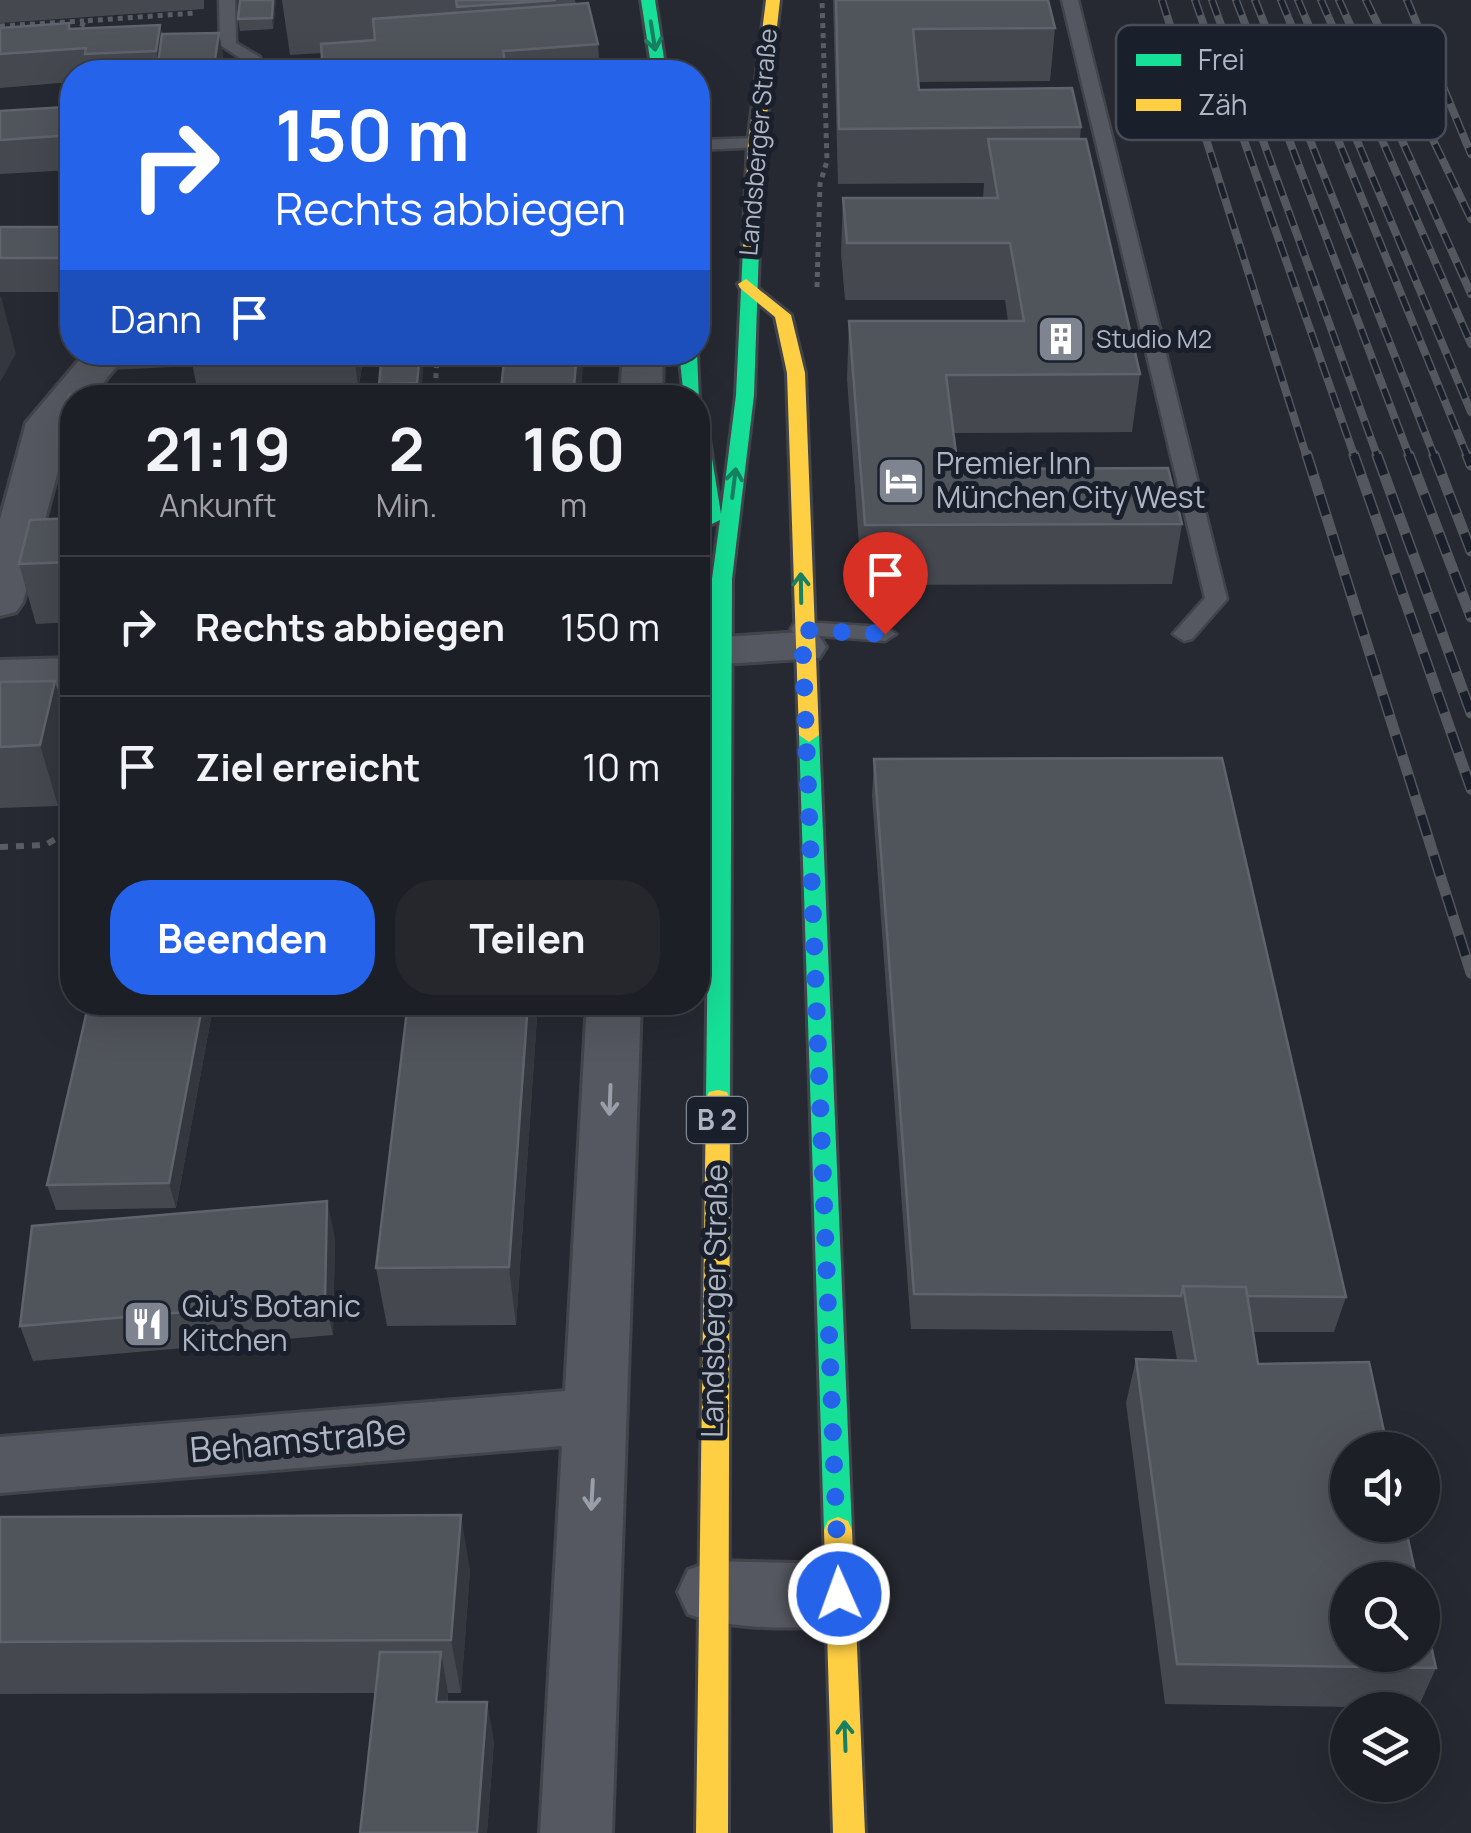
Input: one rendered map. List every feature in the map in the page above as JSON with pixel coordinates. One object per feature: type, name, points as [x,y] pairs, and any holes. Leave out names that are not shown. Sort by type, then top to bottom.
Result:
[{"type":"main road","points":[[648,0],[656,60]]},
{"type":"main road","name":"Landsberger Straße","points":[[712,1833],[722,579],[745,395],[746,284],[756,144],[773,0]]},
{"type":"main road","name":"Landsberger Straße","points":[[746,284],[783,315],[796,373],[802,638],[848,1833]]},
{"type":"main road","name":"Landsberger Straße","points":[[710,503],[722,579]]},
{"type":"street","points":[[80,385],[97,365]]},
{"type":"street","points":[[0,602],[47,423],[60,408]]},
{"type":"street","points":[[722,649],[802,638]]},
{"type":"street","points":[[0,675],[60,673]]},
{"type":"street","points":[[576,1833],[613,1015]]},
{"type":"street","name":"Behamstraße","points":[[0,1466],[596,1416]]},
{"type":"street","points":[[712,1592],[839,1594]]},
{"type":"lane","points":[[1070,0],[1216,599],[1184,634]]},
{"type":"lane","points":[[226,5],[228,44],[254,60]]},
{"type":"lane","points":[[710,145],[756,144]]},
{"type":"lane","points":[[802,638],[885,634]]},
{"type":"path","name":"Landsberger Straße","points":[[817,291],[820,184],[827,161],[822,0]]},
{"type":"path","points":[[0,26],[226,5]]},
{"type":"path","points":[[72,51],[84,21]]},
{"type":"path","points":[[0,846],[45,845],[60,837]]},
{"type":"building","points":[[240,0],[273,0],[272,18],[238,19]]},
{"type":"building","points":[[456,0],[556,0],[457,7]]},
{"type":"building","points":[[836,0],[1048,0],[1055,28],[913,29],[919,90],[1072,88],[1081,127],[839,129]]},
{"type":"building","points":[[588,3],[598,44],[503,51],[505,60],[322,60],[321,44],[375,40],[373,19]]},
{"type":"building","points":[[69,23],[69,29],[160,25],[156,51],[85,54],[86,48],[0,54],[0,28]]},
{"type":"building","points":[[219,33],[215,60],[159,60],[162,34]]},
{"type":"building","points":[[60,107],[60,136],[0,140],[0,111]]},
{"type":"building","points":[[988,139],[1086,139],[1140,374],[946,375],[958,469],[1168,468],[1182,524],[865,525],[849,321],[1024,321],[1010,243],[847,243],[843,198],[998,198]]},
{"type":"building","points":[[0,227],[60,227],[60,258],[0,258]]},
{"type":"building","points":[[381,365],[419,365],[417,385],[379,385]]},
{"type":"building","points":[[504,365],[576,365],[574,385],[501,385]]},
{"type":"building","points":[[60,519],[60,562],[19,564],[30,520]]},
{"type":"building","points":[[55,681],[40,745],[0,747],[0,682]]},
{"type":"building","points":[[1222,758],[1346,1297],[1247,1296],[1246,1287],[1183,1286],[1181,1296],[914,1294],[874,759]]},
{"type":"building","points":[[86,1015],[201,1015],[169,1183],[47,1185]]},
{"type":"building","points":[[406,1015],[527,1015],[509,1267],[376,1268]]},
{"type":"building","points":[[327,1201],[325,1300],[20,1326],[32,1226]]},
{"type":"building","points":[[1183,1286],[1246,1287],[1258,1364],[1369,1362],[1384,1432],[1330,1432],[1330,1542],[1409,1542],[1413,1562],[1330,1562],[1330,1666],[1177,1664],[1136,1359],[1196,1361]]},
{"type":"building","points":[[461,1515],[451,1640],[0,1642],[0,1517]]},
{"type":"building","points":[[380,1652],[441,1652],[436,1702],[487,1702],[477,1833],[360,1833]]},
{"type":"railway","points":[[1162,0],[1170,25]]},
{"type":"railway","points":[[1195,0],[1204,25]]},
{"type":"railway","points":[[1212,0],[1221,25]]},
{"type":"railway","points":[[1236,0],[1245,25]]},
{"type":"railway","points":[[1255,0],[1265,25]]},
{"type":"railway","points":[[1281,0],[1291,25]]},
{"type":"railway","points":[[1298,0],[1308,25]]},
{"type":"railway","points":[[1321,0],[1332,25]]},
{"type":"railway","points":[[1339,0],[1350,25]]},
{"type":"railway","points":[[1366,0],[1378,25]]},
{"type":"railway","points":[[1407,0],[1417,25]]},
{"type":"railway","points":[[1446,94],[1471,154]]},
{"type":"railway","points":[[1206,140],[1307,458]]},
{"type":"railway","points":[[1244,140],[1355,458]]},
{"type":"railway","points":[[1263,140],[1378,458]]},
{"type":"railway","points":[[1289,140],[1410,458]]},
{"type":"railway","points":[[1310,140],[1435,458]]},
{"type":"railway","points":[[1338,140],[1468,458]]},
{"type":"railway","points":[[1357,140],[1471,412]]},
{"type":"railway","points":[[1382,140],[1471,344]]},
{"type":"railway","points":[[1402,140],[1471,294]]},
{"type":"railway","points":[[1433,140],[1471,219]]},
{"type":"railway","points":[[1307,455],[1471,973]]},
{"type":"railway","points":[[1354,455],[1471,789]]},
{"type":"railway","points":[[1377,455],[1471,713]]},
{"type":"railway","points":[[1409,455],[1471,617]]},
{"type":"railway","points":[[1434,455],[1471,551]]},
{"type":"railway","points":[[1467,455],[1471,465]]},
{"type":"traffic: fast","points":[[648,0],[657,60]]},
{"type":"traffic: fast","points":[[718,1099],[722,579],[745,395],[751,248]]},
{"type":"traffic: fast","points":[[689,365],[692,385]]},
{"type":"traffic: fast","points":[[710,505],[712,518]]},
{"type":"traffic: fast","points":[[809,735],[838,1530]]},
{"type":"traffic: slow","points":[[751,248],[756,143],[773,0]]},
{"type":"traffic: slow","points":[[746,284],[783,315],[796,373],[809,735]]},
{"type":"traffic: slow","points":[[712,1833],[718,1099]]},
{"type":"traffic: slow","points":[[838,1530],[849,1833]]},
{"type":"place","name":"Studio M2","points":[[1061,339]]},
{"type":"place","name":"Premier Inn München City West","points":[[901,481]]},
{"type":"place","name":"Qiu's Botanic Kitchen","points":[[147,1324]]},
{"type":"route","points":[[839,1594],[802,630],[885,634]]}]
